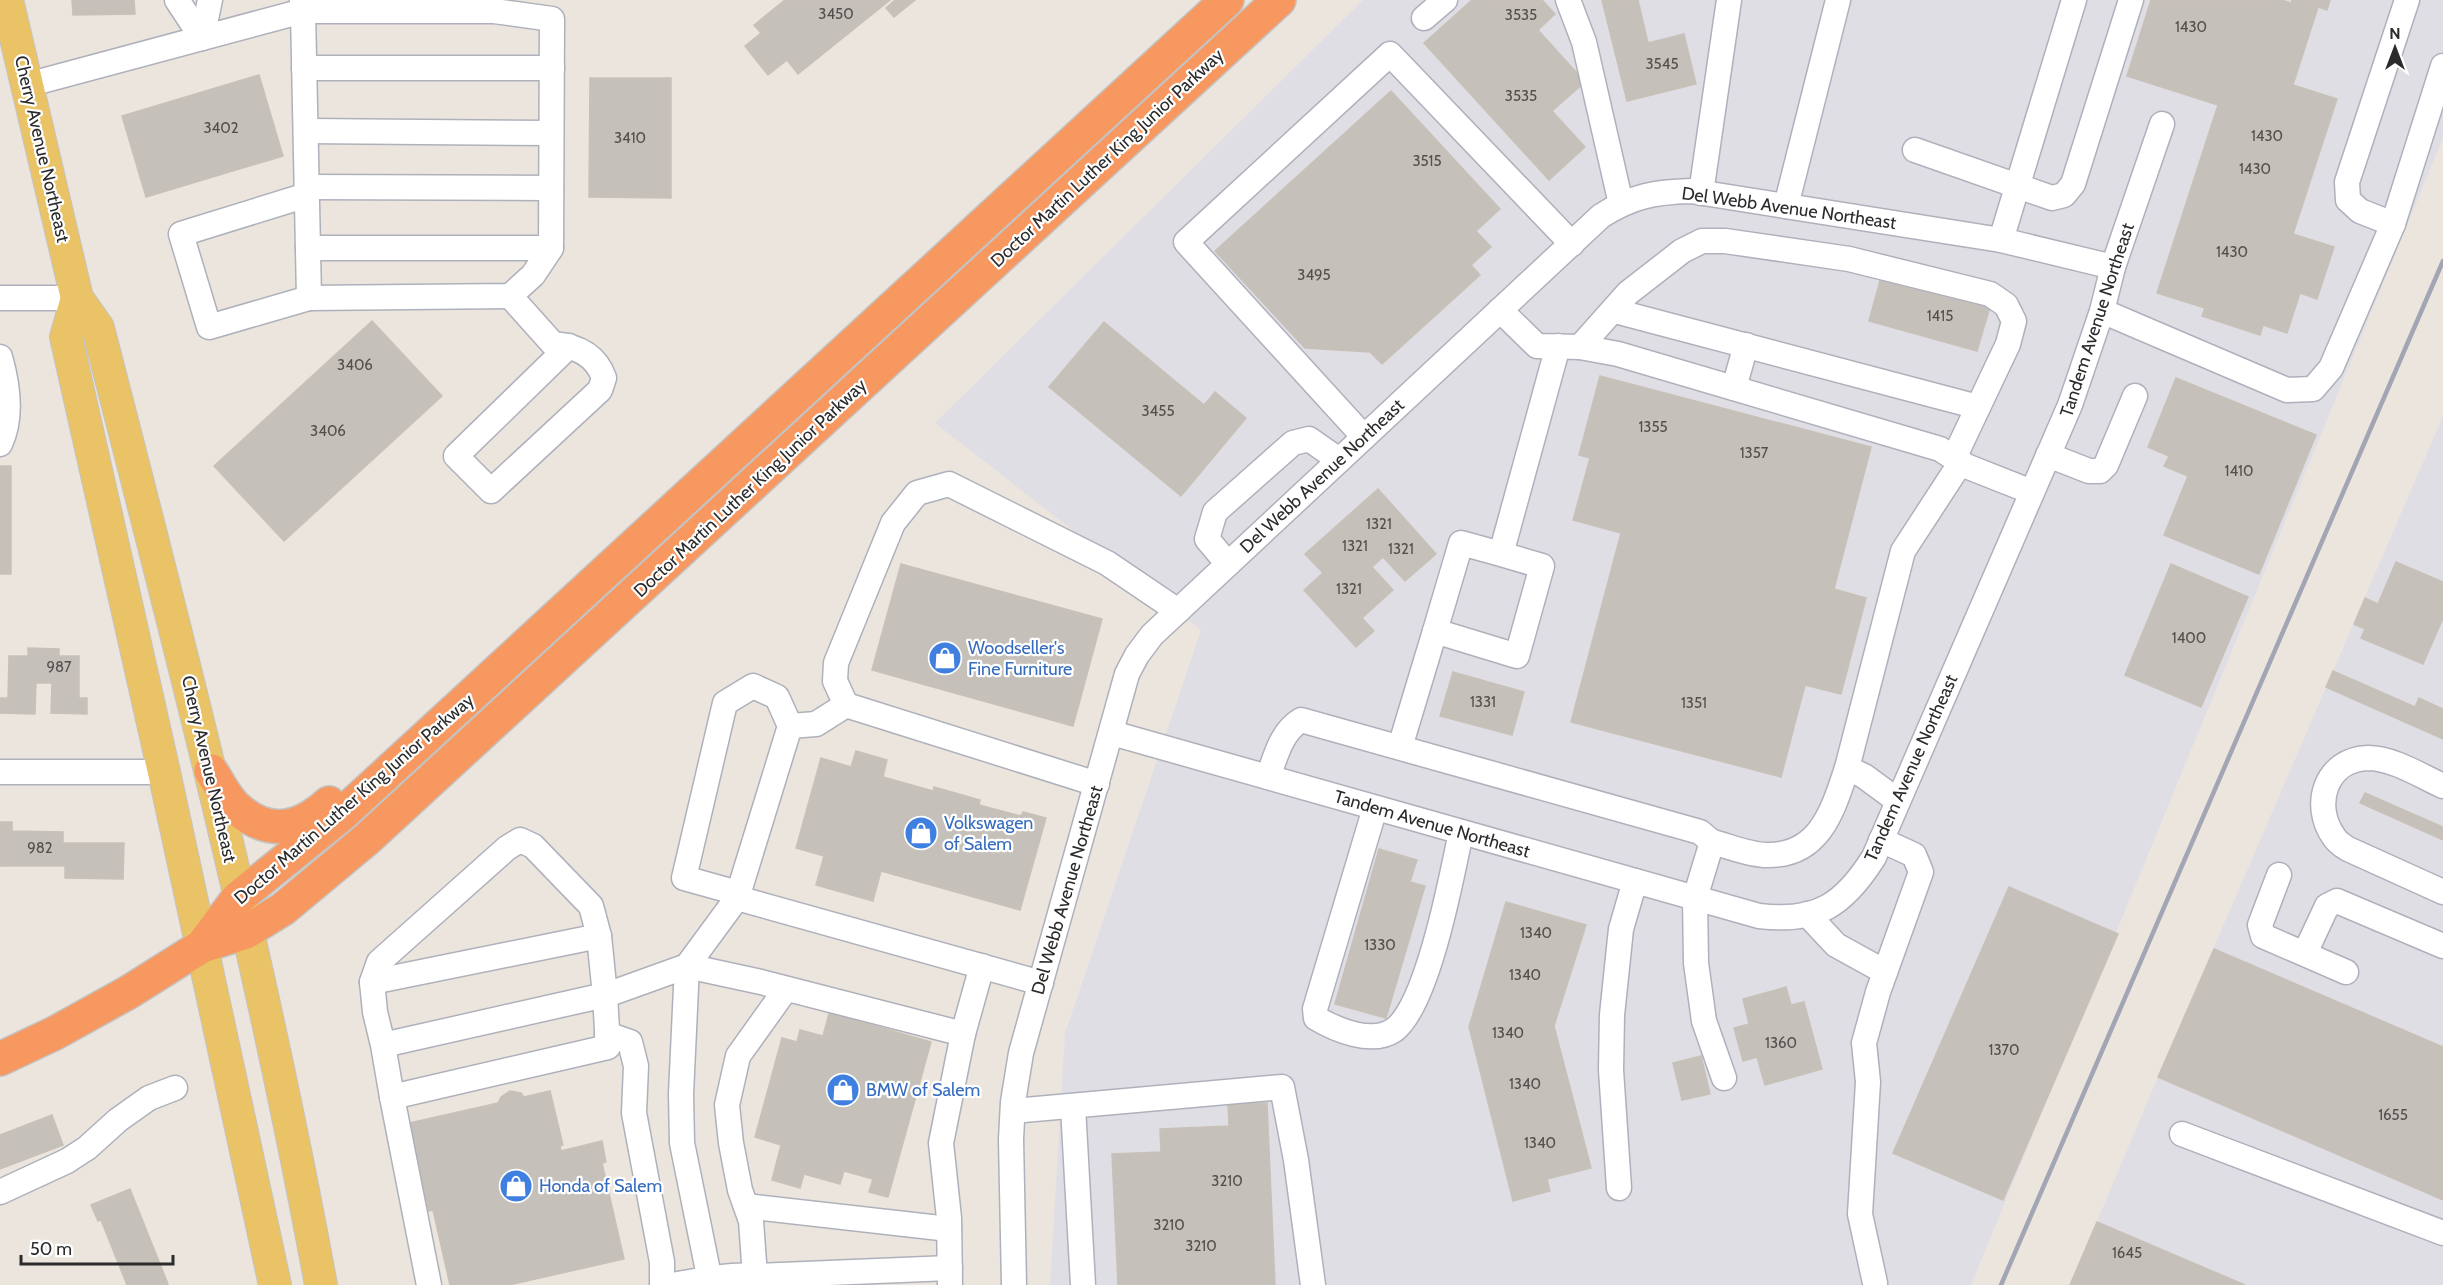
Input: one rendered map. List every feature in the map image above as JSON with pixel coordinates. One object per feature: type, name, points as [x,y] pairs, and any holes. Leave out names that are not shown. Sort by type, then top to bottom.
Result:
[{"type":"highway","name":"Doctor Martin Luther King Junior Parkway","points":[[202,946],[238,898],[340,816],[1227,0]]},
{"type":"highway","name":"Doctor Martin Luther King Junior Parkway","points":[[0,1059],[55,1033],[120,997],[202,946],[246,932],[283,909],[367,839],[1279,0]]},
{"type":"highway","points":[[211,771],[237,808],[256,821],[276,827],[298,824],[327,805],[516,636],[636,546]]},
{"type":"main road","name":"Cherry Avenue Northeast","points":[[7,0],[77,298],[98,328],[211,771],[238,898],[257,970],[303,1187],[321,1285]]},
{"type":"main road","name":"Cherry Avenue Northeast","points":[[77,298],[66,337],[164,772],[275,1285]]},
{"type":"street","points":[[177,0],[202,38]]},
{"type":"street","points":[[202,38],[210,0]]},
{"type":"street","points":[[1424,18],[1445,0]]},
{"type":"street","points":[[1568,0],[1584,42],[1621,204]]},
{"type":"street","points":[[1701,193],[1729,0]]},
{"type":"street","points":[[1786,206],[1839,0]]},
{"type":"street","points":[[2001,240],[2074,0]]},
{"type":"street","points":[[1915,150],[2052,198],[2064,195],[2073,184],[2131,0]]},
{"type":"street","points":[[2393,224],[2360,211],[2348,200],[2347,182],[2407,0]]},
{"type":"street","points":[[27,85],[202,38],[303,6],[487,6],[552,19],[551,248],[532,275],[510,296],[309,298],[209,327],[181,234],[307,191],[551,188]]},
{"type":"street","points":[[303,6],[309,298]]},
{"type":"street","points":[[1364,437],[1186,242],[1390,54],[1572,244]]},
{"type":"street","points":[[2102,311],[2287,390],[2313,389],[2331,368],[2393,224],[2443,66]]},
{"type":"street","points":[[304,68],[552,68]]},
{"type":"street","name":"Tandem Avenue Northeast","points":[[1112,733],[1759,916],[1778,918],[1807,914],[1821,910],[1842,899],[1859,881],[1881,840],[2070,405],[2102,311],[2113,267],[2162,124]]},
{"type":"street","points":[[306,131],[551,133]]},
{"type":"street","name":"Del Webb Avenue Northeast","points":[[1014,1285],[1011,1139],[1021,1053],[1127,674],[1137,655],[1152,635],[1601,216],[1640,196],[1663,192],[1701,193],[2001,240],[2113,267]]},
{"type":"street","points":[[1268,777],[1282,740],[1290,727],[1301,720],[1700,832],[1712,842],[1765,855],[1796,852],[1821,831],[1837,798],[1847,768],[1903,551],[1957,460],[1978,407],[2008,344],[2014,321],[2006,305],[1990,294],[1890,267],[1725,241],[1702,241],[1682,251],[1628,293],[1615,311],[1569,346],[1501,554]]},
{"type":"street","points":[[308,248],[551,248]]},
{"type":"street","points":[[510,296],[553,344],[569,346],[582,351],[600,365],[604,378],[600,390],[491,491],[456,456],[569,346]]},
{"type":"street","points":[[0,298],[77,298]]},
{"type":"street","points":[[1500,310],[1537,346],[1569,346],[1618,354],[1734,388],[1940,449],[1957,460],[2032,492]]},
{"type":"street","points":[[1615,311],[1978,407]]},
{"type":"street","points":[[1734,388],[1746,345]]},
{"type":"street","points":[[0,357],[6,379],[8,405],[6,431],[0,444]]},
{"type":"street","points":[[2048,455],[2089,471],[2100,471],[2106,465],[2135,396]]},
{"type":"street","points":[[1228,564],[1207,539],[1215,512],[1293,442],[1310,439],[1339,460]]},
{"type":"street","points":[[1097,784],[846,705],[834,681],[836,663],[892,523],[917,493],[949,484],[1107,563],[1178,611]]},
{"type":"street","points":[[1400,747],[1461,543],[1542,566],[1517,656],[1435,631]]},
{"type":"street","points":[[709,1282],[682,1143],[681,1094],[687,966],[738,895],[790,726],[777,697],[753,686],[725,703],[684,878],[738,895],[1041,983]]},
{"type":"street","points":[[790,726],[816,724],[846,705]]},
{"type":"street","points":[[2443,786],[2398,765],[2370,758],[2350,761],[2338,767],[2329,779],[2323,799],[2324,814],[2335,839],[2348,849],[2443,892]]},
{"type":"street","points":[[1847,768],[1864,776],[1898,801]]},
{"type":"street","points":[[0,772],[164,772]]},
{"type":"street","points":[[1375,808],[1315,1009],[1316,1018],[1352,1034],[1381,1035],[1393,1030],[1407,1017],[1435,943],[1461,832]]},
{"type":"street","points":[[392,1096],[608,1047],[599,936],[591,906],[534,846],[520,840],[507,848],[379,962],[372,982],[375,1012],[429,1285]]},
{"type":"street","points":[[1875,1283],[1860,1214],[1867,1092],[1864,1043],[1921,872],[1914,855],[1881,840]]},
{"type":"street","points":[[1712,842],[1695,898],[1696,963],[1704,1021],[1724,1078]]},
{"type":"street","points":[[2278,875],[2260,925],[2263,936],[2346,972]]},
{"type":"street","points":[[1619,1188],[1611,1070],[1612,1015],[1621,929],[1635,881]]},
{"type":"street","points":[[2305,954],[2326,906],[2337,901],[2443,946]]},
{"type":"street","points":[[1807,914],[1836,945],[1886,972]]},
{"type":"street","points":[[372,982],[599,936]]},
{"type":"street","points":[[383,1045],[605,994],[687,966],[963,1034]]},
{"type":"street","points":[[673,1285],[756,1280],[950,1277],[950,1229],[941,1143],[963,1034],[982,966]]},
{"type":"street","points":[[756,1280],[751,1221],[740,1190],[731,1143],[728,1105],[738,1056],[786,989]]},
{"type":"street","points":[[607,1034],[630,1042],[636,1066],[634,1113],[662,1262],[662,1285]]},
{"type":"street","points":[[1013,1111],[1282,1087],[1296,1161],[1313,1285]]},
{"type":"street","points":[[0,1192],[67,1161],[87,1148],[118,1120],[149,1098],[175,1088]]},
{"type":"street","points":[[1073,1107],[1083,1285]]},
{"type":"street","points":[[2182,1134],[2443,1233]]},
{"type":"street","points":[[746,1206],[950,1229]]},
{"type":"shaded area","points":[[1363,0],[2443,0],[2443,138],[1971,1285],[1050,1285],[1065,1033],[1201,630],[935,423]]},
{"type":"shaded area","points":[[2443,416],[2443,1285],[2070,1285],[2158,1077]]},
{"type":"building","points":[[72,0],[134,0],[135,14],[73,15]]},
{"type":"building","points":[[785,0],[890,0],[798,74],[787,60],[768,75],[745,46],[761,33],[754,25]]},
{"type":"building","points":[[895,0],[915,0],[894,17],[886,8]]},
{"type":"building","points":[[1472,0],[1542,0],[1555,14],[1538,30],[1585,82],[1552,111],[1585,147],[1549,180],[1424,43]]},
{"type":"building","points":[[1602,0],[1638,0],[1648,43],[1684,34],[1696,84],[1627,101]]},
{"type":"building","points":[[2151,0],[2281,0],[2291,3],[2292,0],[2330,0],[2327,10],[2318,7],[2293,85],[2337,99],[2293,234],[2334,247],[2317,299],[2300,293],[2287,333],[2263,325],[2260,335],[2202,316],[2205,308],[2157,293],[2218,105],[2127,76]]},
{"type":"building","points":[[259,75],[283,156],[146,197],[122,116]]},
{"type":"building","points":[[590,78],[671,78],[671,198],[589,197]]},
{"type":"building","points":[[1391,91],[1500,209],[1476,231],[1491,247],[1471,265],[1480,275],[1382,364],[1370,352],[1305,348],[1215,251]]},
{"type":"building","points":[[1881,277],[1990,307],[1977,351],[1869,321]]},
{"type":"building","points":[[372,321],[442,396],[284,541],[214,466]]},
{"type":"building","points":[[1104,322],[1204,405],[1215,392],[1246,418],[1181,496],[1049,387]]},
{"type":"building","points":[[1600,376],[1871,447],[1834,589],[1866,598],[1841,694],[1805,685],[1781,777],[1571,722],[1621,533],[1573,520],[1590,458],[1579,455]]},
{"type":"building","points":[[2176,378],[2316,435],[2259,574],[2164,535],[2188,476],[2164,466],[2169,456],[2148,447]]},
{"type":"building","points":[[0,466],[11,466],[11,574],[0,574]]},
{"type":"building","points":[[1378,489],[1436,554],[1405,581],[1383,557],[1372,567],[1393,590],[1362,618],[1374,631],[1356,647],[1304,590],[1323,573],[1305,554]]},
{"type":"building","points":[[2396,562],[2443,582],[2443,618],[2423,664],[2361,638],[2365,629],[2354,624],[2365,598],[2378,604]]},
{"type":"building","points":[[901,564],[1102,619],[1073,726],[872,670]]},
{"type":"building","points":[[2171,564],[2248,597],[2201,707],[2125,675]]},
{"type":"building","points":[[28,648],[59,649],[59,656],[79,656],[79,698],[87,698],[87,714],[51,713],[52,683],[36,683],[35,714],[0,713],[0,698],[8,698],[9,656],[28,656]]},
{"type":"building","points":[[2333,671],[2415,707],[2419,698],[2443,709],[2443,739],[2326,687]]},
{"type":"building","points":[[1453,672],[1524,692],[1512,735],[1440,716]]},
{"type":"building","name":"Volkswagen of Salem","points":[[856,751],[887,760],[883,777],[933,791],[934,787],[980,800],[979,805],[1021,816],[1023,812],[1046,818],[1020,910],[881,871],[873,901],[816,885],[824,856],[796,848],[821,758],[851,767]]},
{"type":"building","points":[[2365,793],[2443,827],[2443,840],[2360,803]]},
{"type":"building","points":[[0,822],[12,822],[12,831],[63,832],[63,843],[124,843],[123,879],[65,878],[65,866],[0,866]]},
{"type":"building","points":[[1379,849],[1417,860],[1410,882],[1425,886],[1386,1018],[1335,1004]]},
{"type":"building","points":[[2009,887],[2118,934],[2003,1200],[1893,1153]]},
{"type":"building","points":[[1506,902],[1586,925],[1554,1026],[1591,1168],[1547,1179],[1550,1191],[1513,1201],[1469,1027]]},
{"type":"building","points":[[2214,949],[2443,1047],[2443,1200],[2158,1077]]},
{"type":"building","points":[[1786,987],[1791,1005],[1804,1002],[1822,1069],[1765,1085],[1757,1057],[1743,1061],[1734,1028],[1749,1024],[1743,999]]},
{"type":"building","name":"BMW of Salem","points":[[830,1010],[838,1012],[837,1015],[931,1042],[888,1197],[869,1192],[873,1179],[844,1171],[840,1184],[804,1174],[800,1188],[772,1180],[781,1145],[755,1137],[782,1038],[797,1042],[800,1030],[823,1036]]},
{"type":"building","points":[[1701,1056],[1710,1094],[1682,1100],[1673,1063]]},
{"type":"building","name":"Honda of Salem","points":[[510,1091],[521,1093],[524,1097],[550,1091],[563,1145],[560,1146],[561,1151],[602,1141],[606,1162],[602,1163],[624,1259],[509,1285],[450,1285],[433,1210],[429,1211],[409,1123],[498,1103],[501,1097]]},
{"type":"building","points":[[1267,1103],[1275,1285],[1118,1285],[1112,1154],[1161,1152],[1160,1129],[1229,1126],[1228,1104]]},
{"type":"building","points":[[52,1115],[63,1145],[0,1169],[0,1135]]},
{"type":"building","points":[[130,1189],[168,1284],[166,1285],[127,1285],[101,1220],[98,1221],[91,1205]]},
{"type":"building","points":[[2097,1222],[2245,1285],[2070,1285]]},
{"type":"railway","points":[[2001,1285],[2443,261]]},
{"type":"place","name":"Woodseller's Fine Furniture","points":[[945,658]]},
{"type":"place","name":"Volkswagen of Salem","points":[[921,833]]},
{"type":"place","name":"BMW of Salem","points":[[843,1090]]},
{"type":"place","name":"Honda of Salem","points":[[516,1186]]}]
